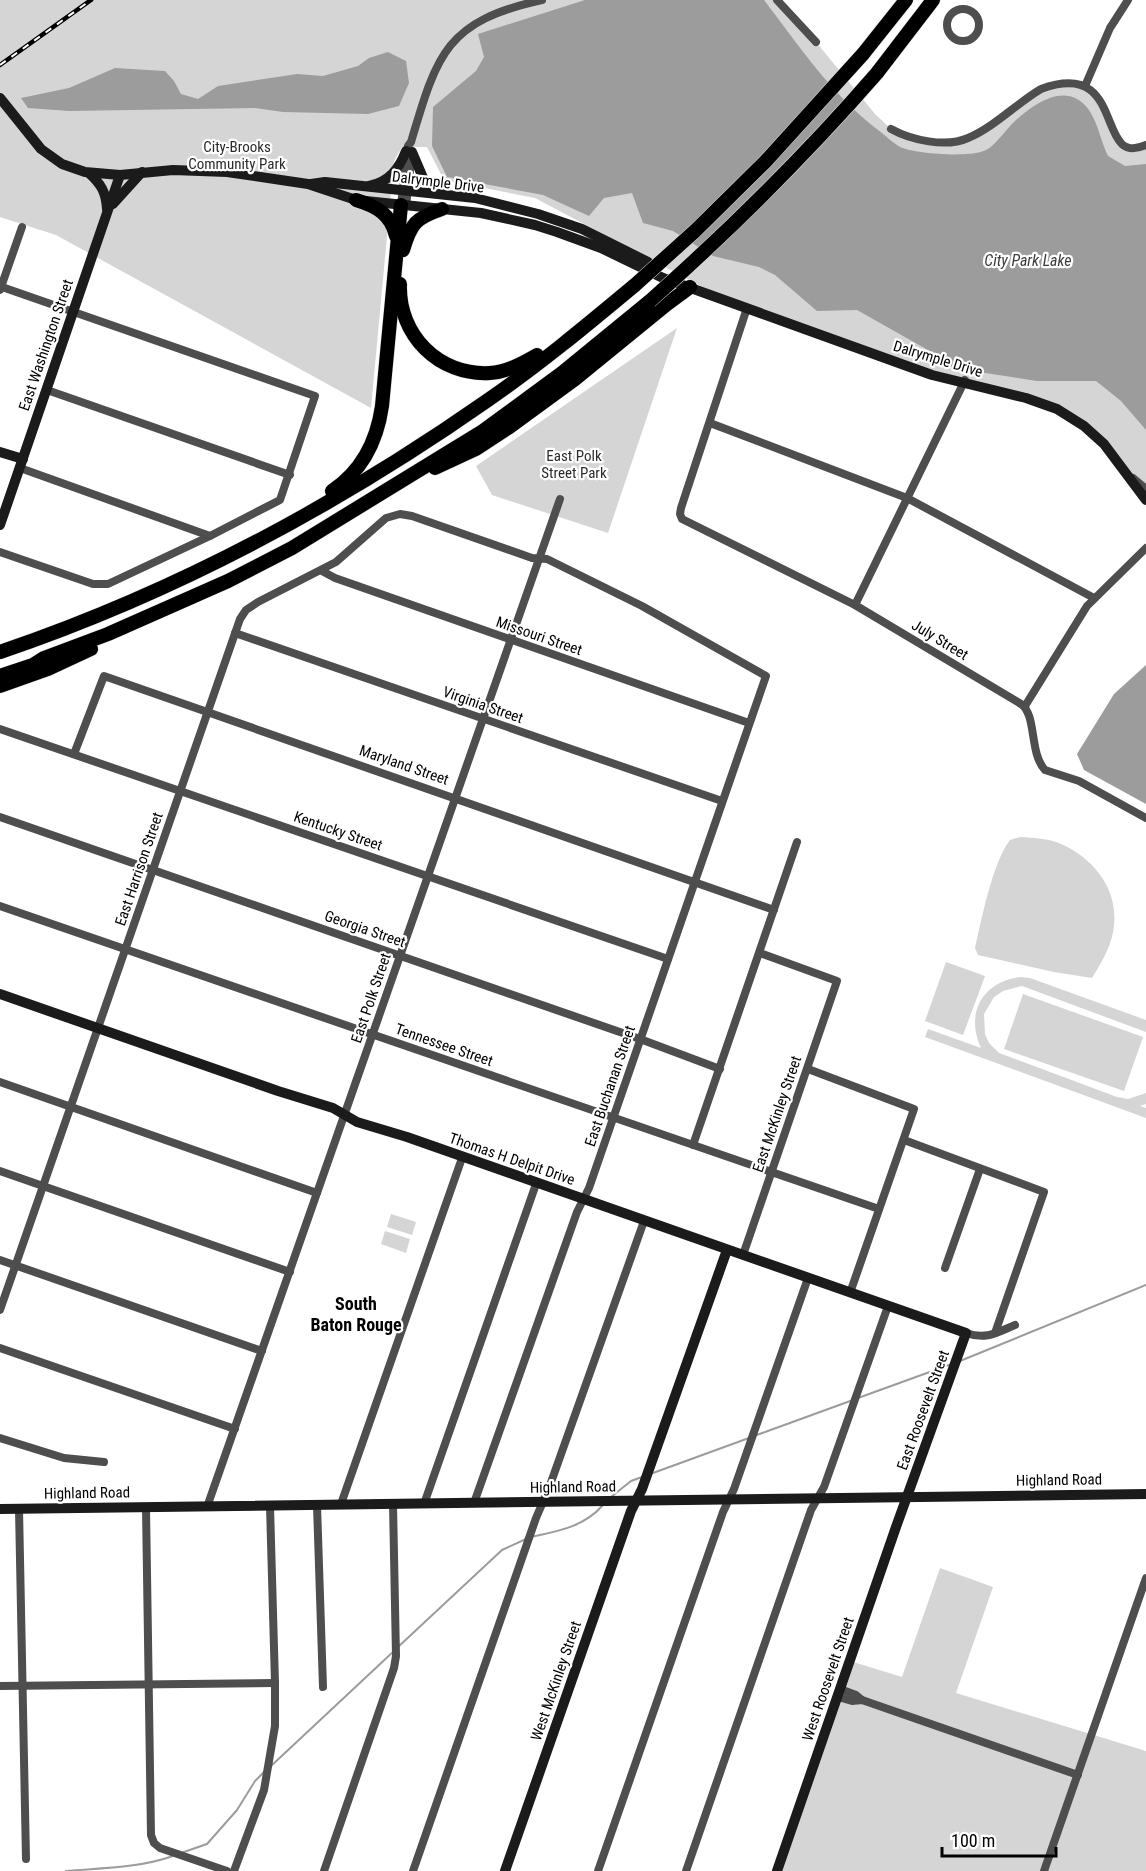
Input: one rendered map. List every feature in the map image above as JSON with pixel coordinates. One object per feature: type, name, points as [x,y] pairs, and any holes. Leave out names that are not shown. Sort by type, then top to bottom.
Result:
[{"type":"highway","points":[[0,652],[158,590],[277,531],[410,453],[504,389],[635,285],[752,175],[804,121],[863,54],[906,0]]},
{"type":"highway","points":[[0,676],[24,672],[95,647],[108,633],[228,581],[268,560],[418,471],[517,407],[650,302],[772,188],[877,73],[933,0]]},
{"type":"highway","points":[[358,193],[386,214],[393,225],[400,246],[400,295],[407,322],[426,350],[438,359],[457,369],[471,372],[491,373],[512,368],[592,320]]},
{"type":"highway","points":[[277,531],[347,480],[358,468],[372,445],[382,406],[404,199]]},
{"type":"highway","points":[[400,246],[414,223],[442,209]]},
{"type":"highway","points":[[418,471],[440,467],[493,438],[575,380],[690,287]]},
{"type":"highway","points":[[0,686],[24,672]]},
{"type":"street","points":[[488,203],[475,206],[404,199],[410,148],[435,70],[454,40],[481,19],[500,11],[542,0]]},
{"type":"street","points":[[777,0],[816,42]]},
{"type":"street","points":[[966,9],[968,0]]},
{"type":"street","points":[[1085,86],[1110,28],[1128,0]]},
{"type":"street","points":[[966,9],[975,14],[979,27],[973,38],[960,41],[950,35],[947,21],[954,11],[966,9]]},
{"type":"street","points":[[891,129],[925,140],[966,140],[1041,88],[1066,83],[1085,86],[1102,102],[1119,143],[1130,148],[1146,145]]},
{"type":"street","name":"Dalrymple Drive","points":[[0,88],[2,99],[41,149],[62,164],[89,173],[120,175],[202,170],[227,172],[404,199],[442,209],[481,213],[535,225],[601,248],[663,278],[922,372],[1057,408],[1094,435],[1146,500]]},
{"type":"street","points":[[358,193],[390,177],[410,148]]},
{"type":"street","points":[[410,148],[424,180],[447,195]]},
{"type":"street","points":[[108,212],[142,172]]},
{"type":"street","points":[[89,173],[105,191],[108,212]]},
{"type":"street","name":"East Washington Street","points":[[0,525],[120,175]]},
{"type":"street","name":"Dalrymple Drive","points":[[404,199],[447,195],[475,198],[538,214],[582,229],[666,271],[690,287]]},
{"type":"street","points":[[0,552],[93,585],[108,584],[210,536],[280,500],[315,396],[73,311],[1,289],[22,227]]},
{"type":"street","points":[[747,308],[710,423],[907,498],[1094,598]]},
{"type":"street","points":[[855,605],[964,382]]},
{"type":"street","points":[[47,390],[290,475]]},
{"type":"street","name":"July Street","points":[[710,423],[680,517],[688,524],[855,605],[1024,706]]},
{"type":"street","points":[[0,452],[22,464],[210,536]]},
{"type":"street","points":[[1126,474],[1146,489]]},
{"type":"street","name":"East Polk Street","points":[[207,1507],[560,499]]},
{"type":"street","name":"East Harrison Street","points":[[0,1310],[240,619],[249,608],[322,571],[350,551],[386,518],[400,514],[419,518],[532,558],[538,558]]},
{"type":"street","points":[[1146,548],[1094,598],[1024,706],[1029,716],[1036,754],[1046,770],[1083,783],[1146,818]]},
{"type":"street","name":"East Buchanan Street","points":[[474,1503],[577,1212],[589,1188],[766,676],[642,606],[546,559],[538,558]]},
{"type":"street","name":"Missouri Street","points":[[322,571],[335,578],[509,640],[749,723]]},
{"type":"street","name":"Virginia Street","points":[[235,633],[722,801]]},
{"type":"street","name":"Maryland Street","points":[[74,754],[104,675],[774,910]]},
{"type":"street","name":"Kentucky Street","points":[[0,729],[668,960]]},
{"type":"street","name":"Georgia Street","points":[[0,817],[400,955],[720,1069]]},
{"type":"street","points":[[693,1145],[797,842]]},
{"type":"street","name":"Tennessee Street","points":[[0,906],[879,1209]]},
{"type":"street","name":"East McKinley Street","points":[[743,1256],[837,981],[760,953]]},
{"type":"street","name":"Thomas H Delpit Drive","points":[[0,994],[333,1108],[357,1122],[407,1137],[966,1333],[979,1337],[1015,1325]]},
{"type":"street","points":[[808,1069],[914,1109],[850,1293]]},
{"type":"street","points":[[0,1082],[317,1193]]},
{"type":"street","points":[[904,1140],[1044,1192],[995,1333]]},
{"type":"street","points":[[341,1504],[462,1158]]},
{"type":"street","points":[[945,1268],[980,1169]]},
{"type":"street","points":[[0,1171],[290,1272]]},
{"type":"street","points":[[424,1504],[537,1184]]},
{"type":"street","points":[[413,1871],[536,1518],[644,1221]]},
{"type":"street","points":[[631,1501],[642,1487],[651,1465],[727,1250]]},
{"type":"street","points":[[0,1260],[262,1351]]},
{"type":"street","points":[[598,1871],[808,1278]]},
{"type":"street","points":[[686,1871],[811,1510],[824,1487],[888,1306]]},
{"type":"street","name":"East Roosevelt Street","points":[[908,1497],[966,1333]]},
{"type":"street","points":[[0,1348],[235,1429]]},
{"type":"street","points":[[0,1438],[64,1458],[104,1462]]},
{"type":"street","name":"Highland Road","points":[[0,1509],[1146,1494]]},
{"type":"street","name":"West Roosevelt Street","points":[[777,1871],[908,1497]]},
{"type":"street","name":"West McKinley Street","points":[[505,1871],[631,1501]]},
{"type":"street","points":[[324,1871],[393,1676],[396,1656],[393,1504]]},
{"type":"street","points":[[317,1505],[323,1687]]},
{"type":"street","points":[[234,1871],[266,1779],[274,1731],[275,1683],[270,1506]]},
{"type":"street","points":[[146,1508],[151,1835],[157,1845],[227,1871]]},
{"type":"street","points":[[19,1509],[26,1859]]},
{"type":"street","points":[[1044,1871],[1146,1578]]},
{"type":"street","points":[[0,1686],[275,1683]]},
{"type":"street","points":[[839,1693],[856,1695],[862,1700],[1078,1775]]},
{"type":"green space","name":"City-Brooks Community Park","points":[[0,0],[777,0],[816,42],[875,114],[891,129],[914,137],[957,141],[976,134],[1035,92],[1066,83],[1090,89],[1122,145],[1146,144],[1146,488],[1090,431],[1063,412],[963,384],[731,302],[535,198],[444,180],[427,147],[402,147],[394,161],[371,408],[56,235],[0,217]]},
{"type":"green space","name":"East Polk Street Park","points":[[677,328],[608,533],[492,495],[476,466]]},
{"type":"green space","points":[[1020,837],[1051,841],[1073,850],[1085,858],[1103,879],[1113,903],[1113,932],[1102,961],[1092,978],[978,955],[975,948],[993,877],[1010,840]]},
{"type":"green space","points":[[946,962],[985,976],[963,1035],[925,1021]]},
{"type":"green space","points":[[1020,977],[1030,978],[1146,1020],[1146,1032],[1022,986],[1003,991],[994,997],[984,1014],[985,1034],[989,1043],[999,1053],[1117,1097],[1128,1099],[1146,1093],[1146,1104],[1140,1106],[1146,1108],[1146,1118],[925,1037],[928,1029],[981,1048],[975,1023],[980,1002],[996,985]]},
{"type":"green space","points":[[1023,994],[1143,1037],[1124,1091],[1004,1049]]},
{"type":"green space","points":[[391,1214],[416,1222],[412,1235],[387,1227]]},
{"type":"green space","points":[[385,1231],[410,1239],[406,1253],[381,1244]]},
{"type":"green space","points":[[940,1568],[993,1587],[956,1693],[1146,1751],[1146,1871],[776,1871],[850,1661],[902,1677]]},
{"type":"water","name":"City Park Lake","points":[[585,0],[764,0],[831,86],[861,116],[900,147],[918,152],[968,154],[986,150],[1015,121],[1041,102],[1061,96],[1080,101],[1092,115],[1108,156],[1125,166],[1146,164],[1146,430],[1121,401],[1096,381],[1037,381],[953,368],[935,354],[857,310],[817,311],[775,275],[759,267],[713,256],[673,231],[643,223],[632,193],[604,198],[589,216],[543,195],[447,177],[432,146],[433,107],[476,71],[484,57],[478,34]]},
{"type":"water","points":[[388,52],[406,61],[409,83],[399,106],[368,114],[283,112],[255,108],[69,111],[28,108],[21,98],[69,88],[115,68],[165,71],[181,94],[198,99],[218,86],[297,74],[323,76],[358,66],[369,58]]},
{"type":"water","points":[[1146,665],[1146,804],[1084,770],[1077,754],[1114,694]]},
{"type":"waterway","points":[[960,1361],[1146,1285]]},
{"type":"waterway","points":[[858,1398],[949,1365]]},
{"type":"waterway","points":[[754,1436],[853,1400]]},
{"type":"waterway","points":[[653,1473],[749,1438]]},
{"type":"waterway","points":[[611,1497],[631,1481],[642,1477]]},
{"type":"waterway","points":[[531,1537],[579,1523],[603,1505]]},
{"type":"waterway","points":[[398,1647],[502,1550],[526,1539]]},
{"type":"waterway","points":[[271,1766],[394,1651]]},
{"type":"waterway","points":[[181,1853],[207,1844],[237,1810],[255,1781],[264,1772]]},
{"type":"waterway","points":[[66,1871],[134,1865],[173,1856]]},
{"type":"railway","points":[[0,65],[91,0]]},
{"type":"district","name":"South Baton Rouge","points":[[356,1313]]}]
